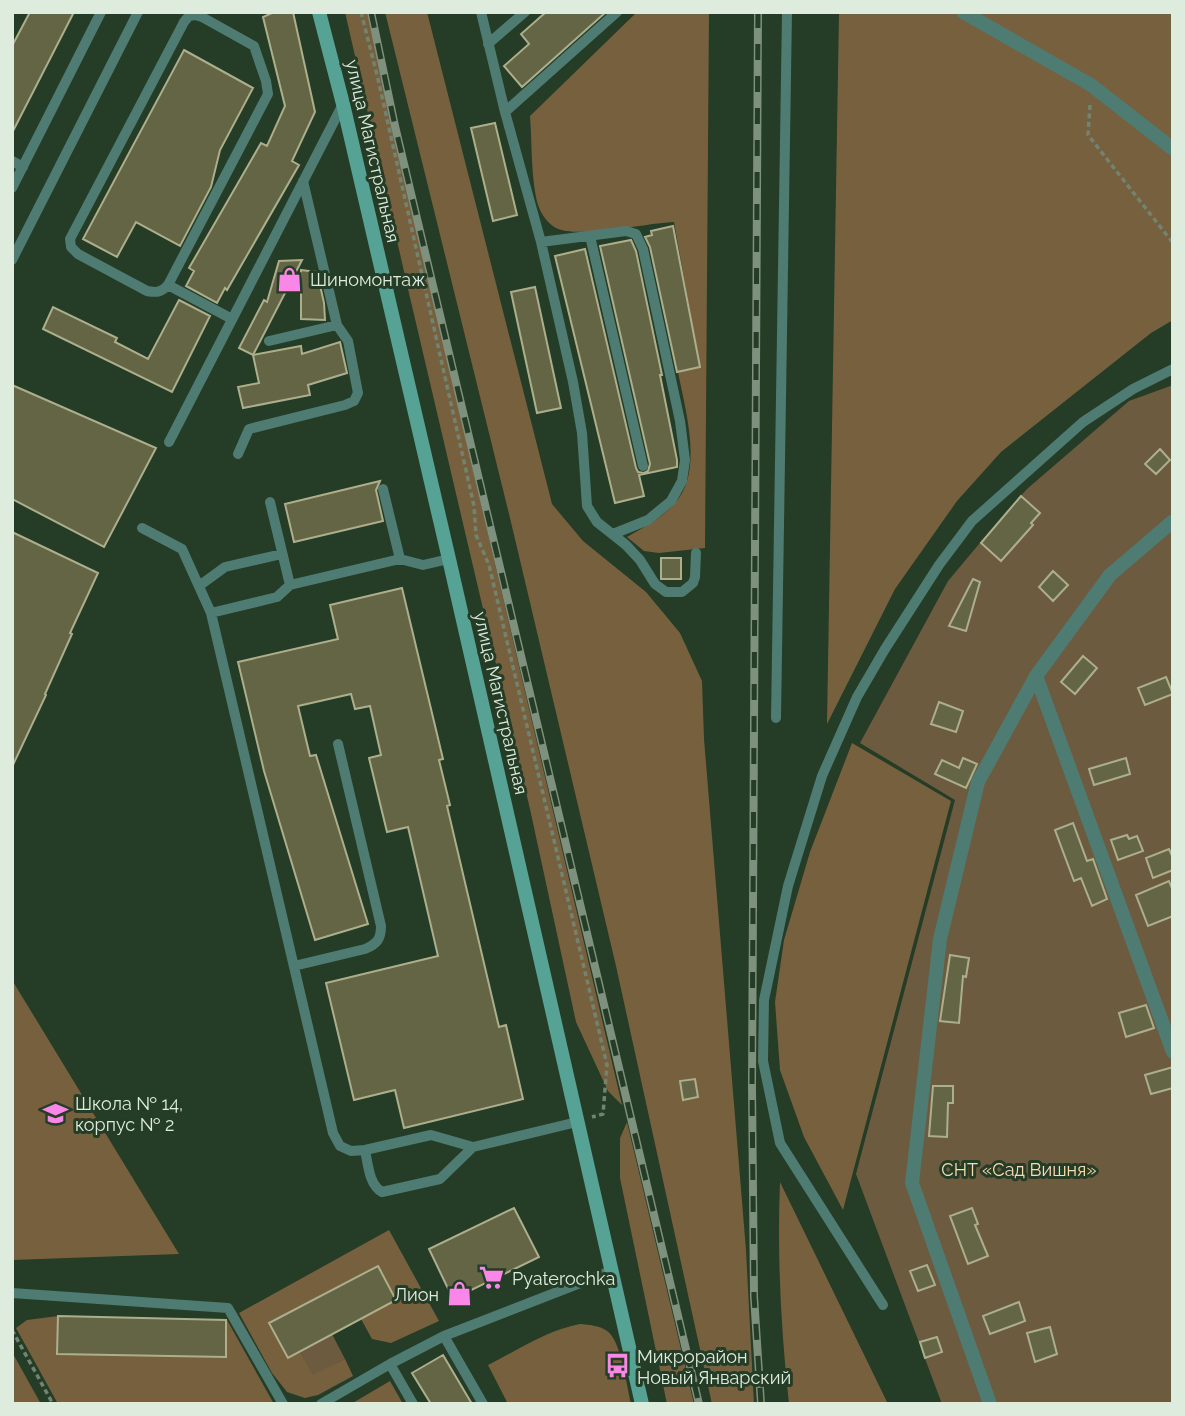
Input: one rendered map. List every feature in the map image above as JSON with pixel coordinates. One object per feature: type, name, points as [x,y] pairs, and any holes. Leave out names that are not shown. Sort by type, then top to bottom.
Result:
[{"type":"main road","name":"улица Магистральная","points":[[319,12],[449,559],[642,1404]]},
{"type":"street","points":[[962,12],[1091,85],[1173,149]]},
{"type":"street","points":[[990,1404],[912,1184],[940,939],[978,782],[1036,676],[1110,575],[1173,521]]},
{"type":"street","points":[[1036,676],[1173,1052]]},
{"type":"lane","points":[[12,188],[102,12]]},
{"type":"lane","points":[[12,260],[138,12]]},
{"type":"lane","points":[[481,12],[541,242],[578,407],[587,506],[597,522],[640,560],[655,584],[666,592],[682,592],[693,583],[696,553]]},
{"type":"lane","points":[[488,44],[525,12]]},
{"type":"lane","points":[[505,111],[617,12]]},
{"type":"lane","points":[[776,718],[788,12]]},
{"type":"lane","points":[[189,16],[213,17],[254,46],[268,94],[168,285],[163,291],[156,293],[147,291],[78,254],[71,247],[70,239],[184,22],[189,16]]},
{"type":"lane","points":[[169,442],[343,104]]},
{"type":"lane","points":[[12,161],[23,167]]},
{"type":"lane","points":[[238,454],[248,429],[345,405],[354,401],[358,393],[348,341],[337,325],[303,181]]},
{"type":"lane","points":[[541,242],[626,231],[636,234],[642,242],[680,421],[685,460],[682,481],[671,500],[648,520],[613,534]]},
{"type":"lane","points":[[590,236],[643,466]]},
{"type":"lane","points":[[168,285],[232,319]]},
{"type":"lane","points":[[269,341],[337,325]]},
{"type":"lane","points":[[883,1305],[780,1143],[763,1060],[764,1000],[788,886],[822,776],[857,696],[939,565],[972,521],[1083,422],[1133,389],[1173,369]]},
{"type":"lane","points":[[383,489],[400,559]]},
{"type":"lane","points":[[270,502],[290,585]]},
{"type":"lane","points":[[142,528],[181,549],[211,613],[333,1133],[340,1146],[351,1151],[365,1150],[431,1135],[473,1147],[577,1122]]},
{"type":"lane","points":[[199,586],[225,567],[282,554]]},
{"type":"lane","points":[[211,613],[277,597],[290,585],[400,559],[423,565],[449,559]]},
{"type":"lane","points":[[293,966],[365,949],[375,945],[381,936],[381,926],[338,744]]},
{"type":"lane","points":[[365,1150],[372,1181],[375,1188],[382,1192],[440,1180],[473,1147]]},
{"type":"lane","points":[[321,1404],[444,1336],[611,1271]]},
{"type":"lane","points":[[12,1293],[228,1308],[283,1404]]},
{"type":"lane","points":[[444,1336],[483,1404]]},
{"type":"lane","points":[[390,1364],[413,1404]]},
{"type":"path","points":[[360,12],[381,93],[474,506],[476,535],[492,579],[607,1065],[603,1114],[577,1122]]},
{"type":"path","points":[[1091,85],[1088,135],[1173,243]]},
{"type":"path","points":[[12,1330],[53,1404]]},
{"type":"green space","name":"СНТ «Сад Вишня»","points":[[1173,385],[1173,1404],[942,1404],[856,1174],[955,800],[860,743],[948,581],[1005,513],[1027,489],[1129,401]]},
{"type":"green space","points":[[332,1334],[345,1359],[313,1376],[300,1351]]},
{"type":"shaded area","points":[[345,12],[368,12],[622,1105],[608,1091],[576,1022],[530,809]]},
{"type":"shaded area","points":[[385,12],[427,12],[552,504],[583,541],[646,592],[680,633],[702,681],[704,739],[746,1250],[754,1404],[712,1404],[616,966],[510,518]]},
{"type":"shaded area","points":[[637,12],[709,12],[705,548],[659,553],[644,551],[627,537],[652,522],[675,503],[684,490],[689,474],[690,439],[678,372],[700,367],[674,222],[580,232],[556,228],[538,206],[532,167],[530,116]]},
{"type":"shaded area","points":[[839,12],[1173,12],[1173,320],[1151,333],[1001,452],[957,501],[895,589],[827,724]]},
{"type":"shaded area","points":[[852,743],[951,801],[843,1210],[804,1137],[780,1070],[775,1002],[784,940],[810,852]]},
{"type":"shaded area","name":"Школа № 14, корпус № 2","points":[[12,980],[179,1254],[12,1260]]},
{"type":"shaded area","points":[[627,1122],[694,1404],[667,1404],[620,1178],[620,1138]]},
{"type":"shaded area","points":[[780,1182],[888,1404],[789,1404],[780,1293]]},
{"type":"shaded area","points":[[389,1230],[439,1321],[391,1343],[372,1339],[361,1319],[396,1300],[378,1266],[270,1323],[300,1351],[313,1375],[345,1359],[353,1376],[318,1395],[305,1398],[287,1392],[272,1373],[239,1313]]},
{"type":"shaded area","points":[[58,1316],[58,1354],[226,1357],[227,1320],[274,1404],[58,1404],[16,1328],[27,1320]]},
{"type":"shaded area","points":[[580,1324],[601,1328],[612,1336],[620,1354],[631,1404],[508,1404],[488,1365],[544,1336]]},
{"type":"shaded area","points":[[12,1352],[41,1404],[12,1404]]},
{"type":"shaded area","points":[[390,1381],[403,1404],[351,1404]]},
{"type":"building","points":[[30,12],[74,12],[12,133],[12,46]]},
{"type":"building","points":[[274,12],[293,12],[315,112],[292,161],[299,165],[217,303],[186,286],[194,271],[189,268],[261,143],[267,146],[285,106],[263,17]]},
{"type":"building","points":[[546,12],[606,12],[522,87],[504,66],[529,44],[521,34]]},
{"type":"building","points":[[184,50],[253,88],[220,150],[211,187],[180,246],[136,222],[117,257],[83,239]]},
{"type":"building","points":[[495,123],[517,215],[493,221],[471,128]]},
{"type":"building","points":[[673,226],[700,367],[677,372],[650,247],[645,237],[652,235],[651,231]]},
{"type":"building","points":[[631,240],[636,251],[662,375],[677,467],[639,475],[644,496],[615,503],[555,256],[585,249],[636,468],[638,472],[644,473],[648,471],[650,464],[600,246]]},
{"type":"building","points":[[302,260],[253,355],[239,348],[264,300],[267,302],[279,261]]},
{"type":"building","points":[[301,270],[317,272],[325,320],[301,319]]},
{"type":"building","points":[[535,287],[561,408],[537,413],[511,292]]},
{"type":"building","points":[[179,300],[210,316],[172,392],[43,329],[53,307],[117,338],[115,342],[148,359]]},
{"type":"building","points":[[340,342],[347,373],[308,385],[310,395],[243,408],[238,387],[259,383],[253,355],[301,346],[302,354]]},
{"type":"building","points":[[12,385],[156,448],[104,547],[12,499]]},
{"type":"building","points":[[1160,449],[1170,460],[1156,474],[1145,464]]},
{"type":"building","points":[[380,481],[376,490],[383,521],[294,542],[285,504]]},
{"type":"building","points":[[1021,496],[1040,513],[1031,523],[1033,525],[1001,561],[981,543]]},
{"type":"building","points":[[12,532],[98,573],[12,767]]},
{"type":"building","points":[[661,558],[681,558],[681,579],[661,579]]},
{"type":"building","points":[[1053,571],[1068,585],[1053,601],[1039,587]]},
{"type":"building","points":[[973,579],[980,582],[966,631],[949,626]]},
{"type":"building","points":[[402,588],[443,759],[439,760],[450,805],[447,806],[499,1027],[506,1025],[523,1099],[404,1128],[395,1090],[354,1100],[326,983],[438,956],[408,827],[387,832],[369,758],[381,755],[370,706],[355,709],[351,694],[298,706],[310,756],[316,755],[368,924],[315,940],[264,771],[238,662],[338,639],[330,605]]},
{"type":"building","points":[[1083,656],[1097,668],[1075,694],[1061,682]]},
{"type":"building","points":[[1166,677],[1173,694],[1145,705],[1138,688]]},
{"type":"building","points":[[939,702],[963,711],[956,732],[931,724]]},
{"type":"building","points":[[963,758],[977,764],[966,788],[935,774],[942,760],[959,768]]},
{"type":"building","points":[[1126,758],[1130,774],[1094,785],[1089,769]]},
{"type":"building","points":[[1073,823],[1087,861],[1093,859],[1107,899],[1092,906],[1081,878],[1074,881],[1055,830]]},
{"type":"building","points":[[1127,835],[1129,839],[1137,836],[1143,851],[1118,860],[1111,840]]},
{"type":"building","points":[[1169,849],[1173,858],[1173,870],[1153,878],[1146,858]]},
{"type":"building","points":[[1169,881],[1173,891],[1173,916],[1148,926],[1136,895]]},
{"type":"building","points":[[950,955],[969,958],[966,977],[963,976],[959,1023],[940,1021]]},
{"type":"building","points":[[1146,1005],[1154,1028],[1126,1037],[1119,1013]]},
{"type":"building","points":[[1173,1067],[1173,1088],[1151,1094],[1145,1075]]},
{"type":"building","points":[[695,1079],[698,1097],[683,1100],[680,1081]]},
{"type":"building","points":[[933,1086],[953,1086],[953,1103],[948,1103],[947,1137],[929,1136]]},
{"type":"building","points":[[514,1208],[539,1257],[453,1299],[429,1249]]},
{"type":"building","points":[[972,1208],[978,1224],[975,1225],[988,1256],[968,1264],[950,1216]]},
{"type":"building","points":[[927,1265],[935,1285],[918,1291],[910,1271]]},
{"type":"building","points":[[378,1266],[396,1300],[288,1358],[269,1323]]},
{"type":"building","points":[[1019,1302],[1025,1321],[990,1334],[983,1316]]},
{"type":"building","points":[[58,1316],[226,1320],[226,1357],[57,1354]]},
{"type":"building","points":[[1050,1327],[1057,1354],[1035,1362],[1027,1333]]},
{"type":"building","points":[[937,1337],[942,1352],[925,1358],[920,1342]]},
{"type":"building","points":[[443,1355],[472,1404],[431,1404],[412,1373]]},
{"type":"railway","points":[[371,12],[395,126],[699,1404]]},
{"type":"railway","points":[[758,12],[752,1086],[754,1296],[761,1404]]},
{"type":"place","name":"Шиномонтаж","points":[[290,279]]},
{"type":"place","name":"Школа № 14, корпус № 2","points":[[55,1113]]},
{"type":"place","name":"Pyaterochka","points":[[492,1278]]},
{"type":"place","name":"Лион","points":[[459,1294]]},
{"type":"place","name":"Микрорайон Новый Январский","points":[[617,1366]]}]
